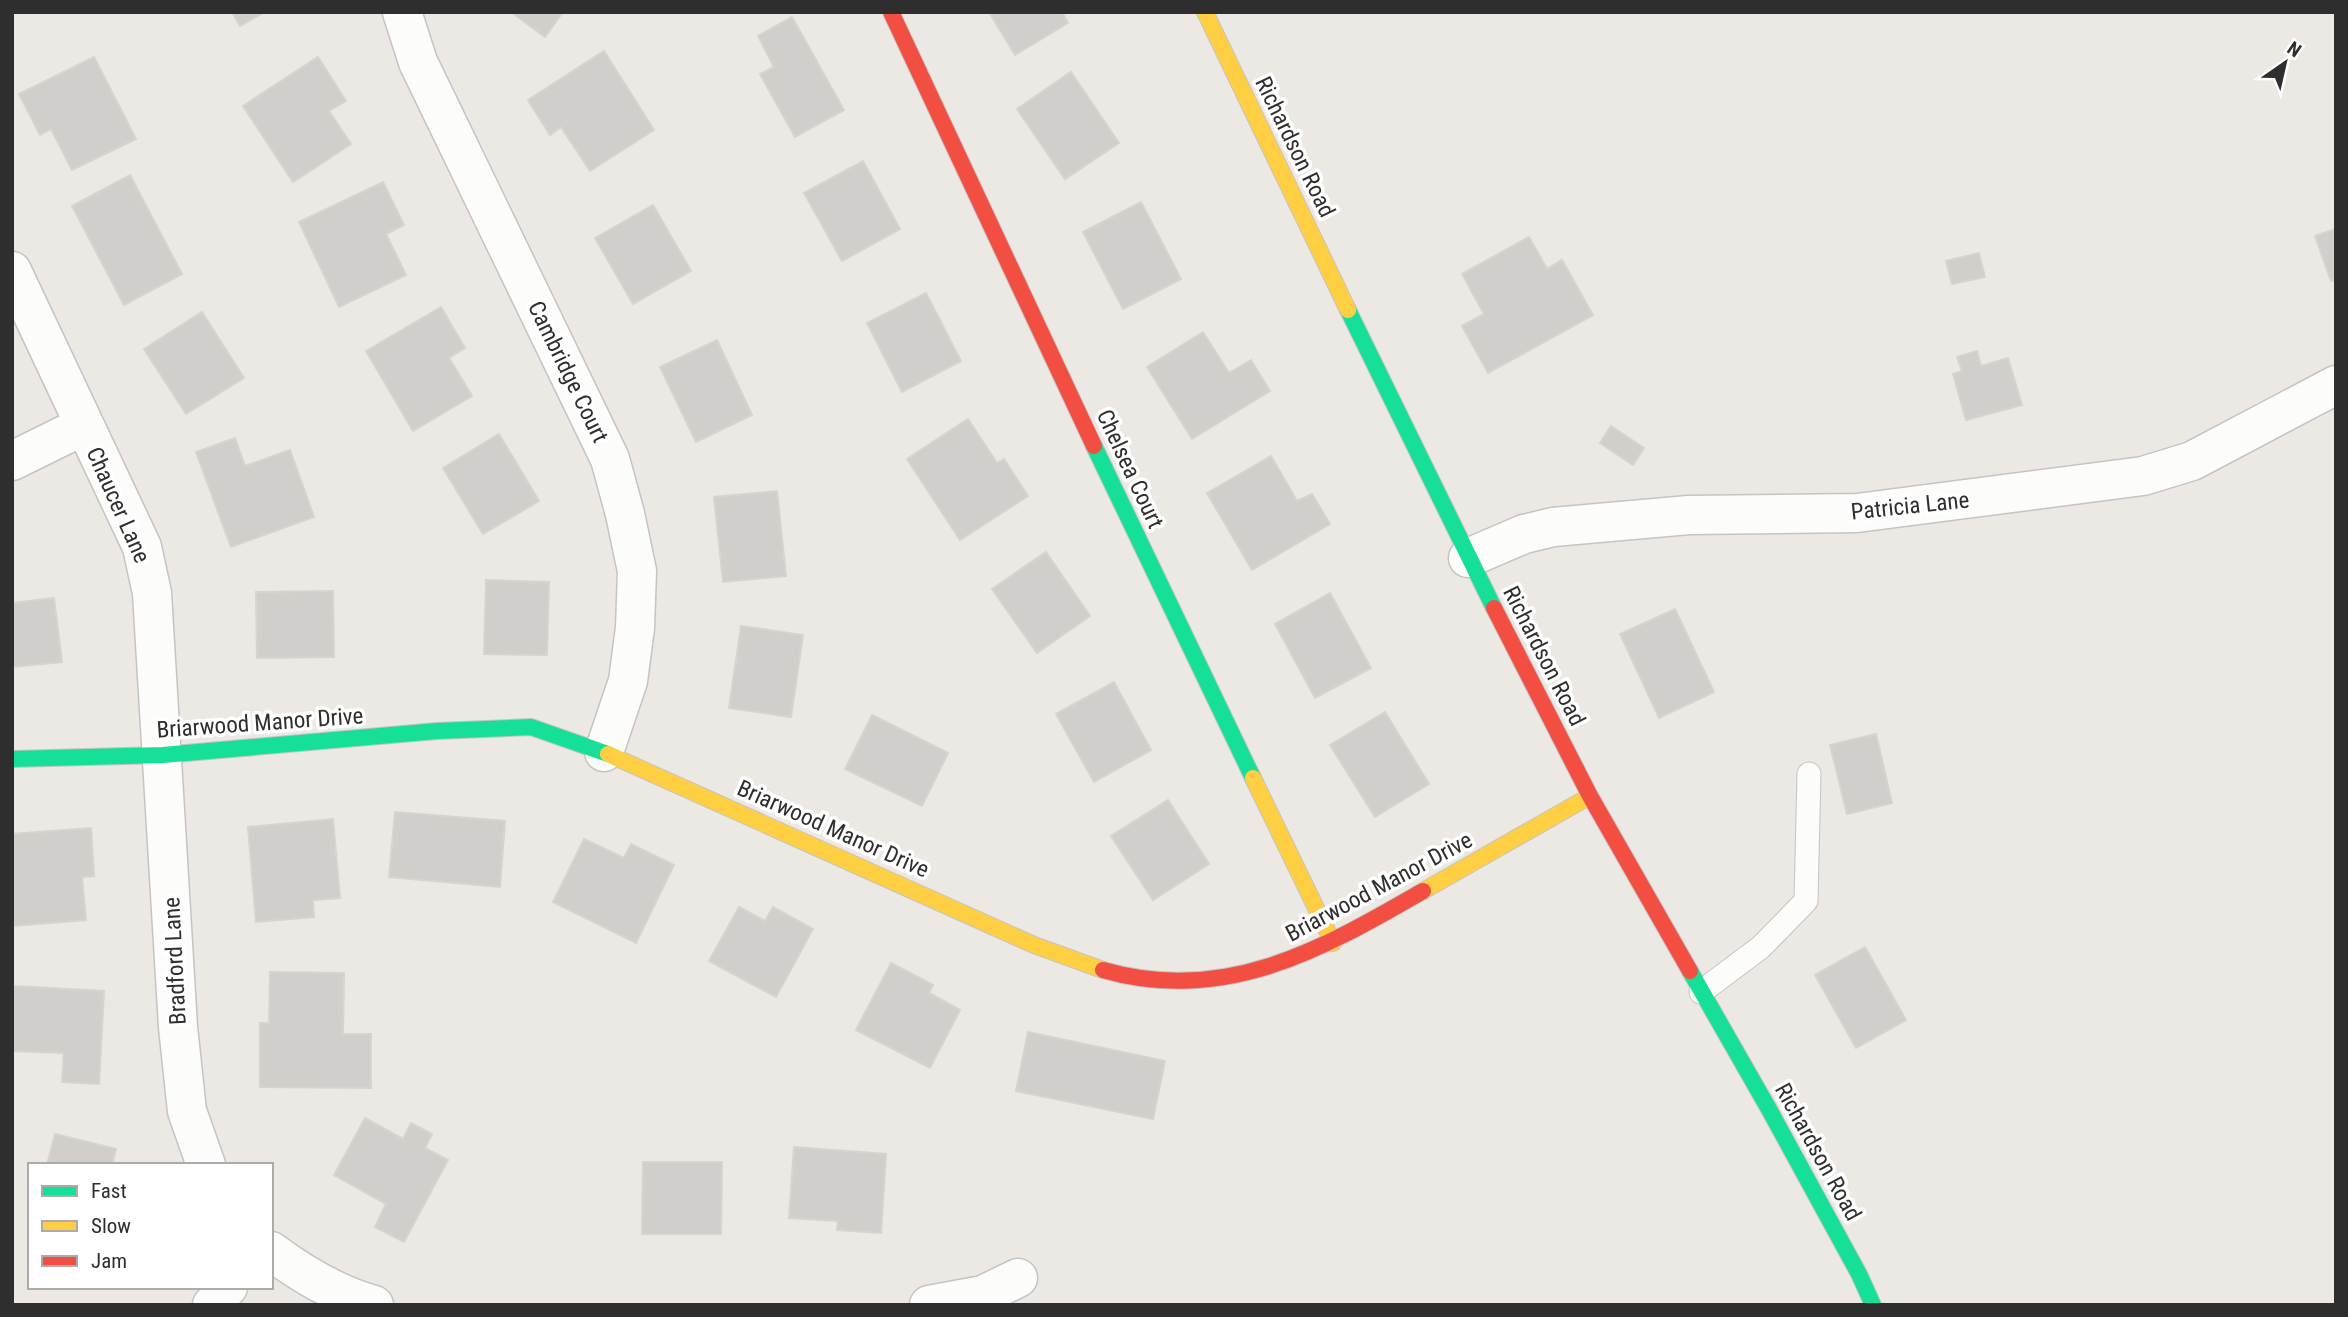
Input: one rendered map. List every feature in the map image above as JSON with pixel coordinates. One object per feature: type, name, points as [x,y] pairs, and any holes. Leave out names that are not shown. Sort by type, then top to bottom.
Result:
[{"type":"street","name":"Cambridge Court","points":[[402,12],[418,62],[610,458],[637,571],[635,628],[628,681],[604,751]]},
{"type":"street","name":"Chelsea Court","points":[[891,12],[1133,529],[1333,943]]},
{"type":"street","name":"Richardson Road","points":[[1205,12],[1468,558],[1590,796],[1770,1111],[1859,1274],[1873,1305]]},
{"type":"street","name":"Chaucer Lane","points":[[12,271],[142,547],[152,593],[163,755]]},
{"type":"street","name":"Patricia Lane","points":[[1468,558],[1524,534],[1563,526],[1689,515],[1857,513],[2143,476],[2192,461],[2336,384]]},
{"type":"street","points":[[12,461],[83,426]]},
{"type":"street","name":"Briarwood Manor Drive","points":[[12,759],[163,755],[437,731],[531,727],[604,751],[1034,945],[1099,971],[1161,981],[1225,978],[1282,965],[1333,943],[1590,796]]},
{"type":"street","name":"Bradford Lane","points":[[163,755],[179,1039],[187,1111],[205,1163]]},
{"type":"street","points":[[273,1252],[305,1276],[350,1298],[374,1305]]},
{"type":"street","points":[[929,1305],[983,1295],[1018,1278]]},
{"type":"street","points":[[212,1305],[226,1289]]},
{"type":"lane","points":[[1701,992],[1761,947],[1806,901],[1809,774]]},
{"type":"building","points":[[232,12],[265,12],[240,26]]},
{"type":"building","points":[[511,12],[563,12],[545,37]]},
{"type":"building","points":[[989,12],[1062,12],[1068,23],[1015,55]]},
{"type":"building","points":[[792,17],[844,110],[795,137],[760,74],[774,67],[758,36]]},
{"type":"building","points":[[604,51],[654,130],[590,171],[561,127],[550,135],[528,100]]},
{"type":"building","points":[[94,57],[136,139],[72,170],[51,129],[40,135],[19,94]]},
{"type":"building","points":[[318,57],[346,101],[329,111],[351,144],[293,182],[243,106]]},
{"type":"building","points":[[1071,72],[1119,143],[1065,179],[1017,109]]},
{"type":"building","points":[[863,161],[900,229],[842,261],[804,193]]},
{"type":"building","points":[[130,175],[182,274],[124,305],[72,206]]},
{"type":"building","points":[[383,182],[404,225],[386,234],[406,275],[339,307],[299,222]]},
{"type":"building","points":[[1141,202],[1181,279],[1123,309],[1083,232]]},
{"type":"building","points":[[653,205],[691,271],[633,304],[595,238]]},
{"type":"building","points":[[2336,229],[2336,280],[2331,281],[2315,236]]},
{"type":"building","points":[[1529,237],[1547,269],[1562,260],[1593,315],[1488,373],[1462,326],[1484,314],[1462,274]]},
{"type":"building","points":[[1979,253],[1985,277],[1952,284],[1946,261]]},
{"type":"building","points":[[926,293],[961,361],[902,392],[867,323]]},
{"type":"building","points":[[441,307],[465,348],[449,358],[472,396],[413,431],[366,351]]},
{"type":"building","points":[[202,312],[244,378],[186,414],[144,349]]},
{"type":"building","points":[[1203,332],[1229,373],[1251,360],[1270,391],[1192,439],[1147,367]]},
{"type":"building","points":[[717,340],[752,415],[696,442],[660,367]]},
{"type":"building","points":[[1977,351],[1981,366],[2008,358],[2022,405],[1966,420],[1953,374],[1962,371],[1957,357]]},
{"type":"building","points":[[968,419],[997,463],[1004,459],[1028,496],[960,540],[907,459]]},
{"type":"building","points":[[1611,426],[1644,448],[1633,465],[1600,443]]},
{"type":"building","points":[[499,434],[539,501],[483,534],[443,468]]},
{"type":"building","points":[[235,438],[245,466],[290,450],[314,517],[231,547],[196,452]]},
{"type":"building","points":[[1271,456],[1297,501],[1312,494],[1330,524],[1252,570],[1207,493]]},
{"type":"building","points":[[777,491],[786,576],[723,582],[714,497]]},
{"type":"building","points":[[1046,552],[1090,616],[1037,653],[992,589]]},
{"type":"building","points":[[486,580],[549,582],[547,655],[484,654]]},
{"type":"building","points":[[333,591],[334,657],[257,658],[256,592]]},
{"type":"building","points":[[1330,593],[1371,668],[1315,698],[1275,624]]},
{"type":"building","points":[[54,598],[62,662],[12,667],[12,603]]},
{"type":"building","points":[[1675,609],[1714,692],[1659,718],[1620,634]]},
{"type":"building","points":[[741,626],[803,635],[791,717],[729,708]]},
{"type":"building","points":[[1114,682],[1151,750],[1094,782],[1056,714]]},
{"type":"building","points":[[1385,712],[1429,784],[1375,817],[1330,745]]},
{"type":"building","points":[[872,715],[948,753],[922,806],[845,769]]},
{"type":"building","points":[[1876,734],[1892,803],[1847,814],[1830,745]]},
{"type":"building","points":[[1168,800],[1209,864],[1153,900],[1111,836]]},
{"type":"building","points":[[395,812],[505,821],[500,887],[389,877]]},
{"type":"building","points":[[333,819],[340,898],[313,900],[314,917],[256,922],[248,827]]},
{"type":"building","points":[[91,828],[94,876],[82,877],[86,920],[13,926],[12,834]]},
{"type":"building","points":[[584,839],[624,858],[631,844],[674,865],[636,943],[553,902]]},
{"type":"building","points":[[739,907],[765,921],[773,907],[813,929],[776,997],[709,961]]},
{"type":"building","points":[[1865,947],[1906,1020],[1856,1048],[1815,975]]},
{"type":"building","points":[[891,963],[933,985],[929,993],[960,1010],[930,1068],[856,1030]]},
{"type":"building","points":[[270,972],[344,973],[343,1034],[371,1034],[371,1088],[260,1087],[260,1023],[269,1023]]},
{"type":"building","points":[[13,986],[104,991],[99,1084],[62,1082],[64,1053],[12,1051]]},
{"type":"building","points":[[1028,1032],[1165,1061],[1153,1119],[1016,1091]]},
{"type":"building","points":[[365,1118],[403,1139],[411,1123],[432,1134],[425,1148],[448,1160],[404,1242],[375,1227],[386,1204],[334,1175]]},
{"type":"building","points":[[55,1134],[116,1149],[112,1163],[48,1163]]},
{"type":"building","points":[[794,1147],[886,1154],[881,1233],[837,1230],[838,1221],[789,1218]]},
{"type":"building","points":[[643,1162],[722,1162],[721,1234],[642,1234]]},
{"type":"traffic: fast","points":[[1348,310],[1494,608]]},
{"type":"traffic: fast","points":[[1094,446],[1253,778]]},
{"type":"traffic: fast","points":[[12,759],[163,755],[437,731],[531,727],[608,754]]},
{"type":"traffic: fast","points":[[1690,971],[1770,1111],[1859,1274],[1873,1305]]},
{"type":"traffic: slow","points":[[1205,12],[1348,310]]},
{"type":"traffic: slow","points":[[608,754],[1034,945],[1103,970]]},
{"type":"traffic: slow","points":[[1253,778],[1333,943]]},
{"type":"traffic: slow","points":[[1423,891],[1590,796]]},
{"type":"traffic: jam","points":[[891,12],[1094,446]]},
{"type":"traffic: jam","points":[[1494,608],[1590,796],[1690,971]]},
{"type":"traffic: jam","points":[[1103,970],[1147,979],[1190,981],[1231,976],[1270,966],[1309,951],[1423,891]]}]
